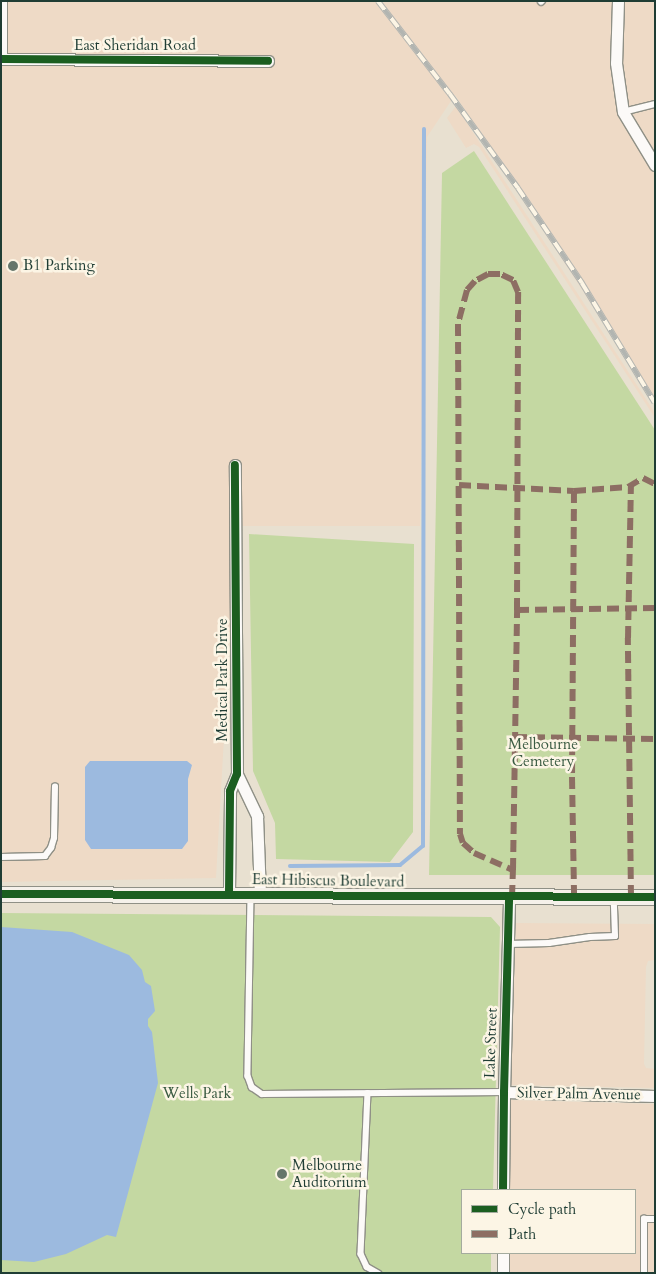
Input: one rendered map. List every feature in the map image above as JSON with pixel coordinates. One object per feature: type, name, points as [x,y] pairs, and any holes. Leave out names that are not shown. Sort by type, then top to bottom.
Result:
[{"type":"street","points":[[618,1],[616,63],[623,112],[655,165]]},
{"type":"street","name":"East Sheridan Road","points":[[2,59],[268,61]]},
{"type":"street","name":"Medical Park Drive","points":[[229,893],[230,791],[237,774],[236,465]]},
{"type":"street","name":"Medical Park Drive","points":[[237,774],[257,816],[256,894]]},
{"type":"street","name":"East Hibiscus Boulevard","points":[[1,894],[229,893],[655,897]]},
{"type":"street","name":"Lake Street","points":[[504,1189],[504,1092],[509,897]]},
{"type":"street","name":"Silver Palm Avenue","points":[[504,1092],[655,1096]]},
{"type":"street","points":[[503,1254],[503,1273]]},
{"type":"lane","points":[[2,59],[4,1]]},
{"type":"lane","points":[[623,112],[655,104]]},
{"type":"lane","points":[[1,857],[36,858],[45,856],[51,848],[54,838],[55,787]]},
{"type":"lane","points":[[256,894],[248,1076],[252,1087],[262,1094],[504,1092]]},
{"type":"lane","points":[[508,944],[549,943],[590,937],[615,936],[614,897]]},
{"type":"lane","points":[[368,1093],[361,1254],[367,1267],[378,1273]]},
{"type":"lane","points":[[644,1273],[644,1219],[655,1220]]},
{"type":"shaded area","points":[[1,1],[655,1],[655,401],[455,95],[427,137],[420,526],[236,526],[216,878],[1,882]]},
{"type":"shaded area","points":[[456,106],[655,413],[655,418],[479,147],[474,144],[466,148],[447,118]]},
{"type":"shaded area","points":[[516,923],[655,924],[655,960],[648,961],[646,967],[644,1064],[646,1068],[655,1069],[655,1088],[511,1085]]},
{"type":"shaded area","points":[[511,1100],[655,1104],[655,1273],[510,1273],[510,1254],[636,1254],[636,1189],[510,1189]]},
{"type":"green space","name":"Melbourne Cemetery","points":[[474,151],[655,430],[655,875],[429,875],[442,173]]},
{"type":"green space","points":[[249,534],[414,544],[413,832],[390,862],[276,859],[275,823],[253,771]]},
{"type":"green space","name":"Wells Park","points":[[1,913],[491,917],[500,927],[493,1189],[461,1189],[461,1254],[491,1254],[491,1273],[1,1273]]},
{"type":"water","points":[[90,761],[187,761],[192,765],[188,779],[188,841],[182,849],[91,849],[85,840],[85,767]]},
{"type":"water","points":[[1,927],[72,932],[129,955],[142,970],[145,982],[151,986],[155,1011],[148,1019],[148,1026],[152,1032],[158,1083],[116,1237],[107,1235],[66,1254],[34,1262],[1,1260]]},
{"type":"waterway","points":[[290,866],[400,865],[423,846],[424,129]]},
{"type":"railway","points":[[378,1],[450,94],[518,188],[582,283],[655,403]]},
{"type":"marked path","points":[[512,897],[513,870],[517,610],[518,292],[513,280],[500,274],[488,274],[475,281],[467,290],[458,324],[460,834],[463,843],[474,853],[513,870]]},
{"type":"marked path","points":[[459,485],[574,491],[628,487],[643,478],[655,484]]},
{"type":"marked path","points":[[631,486],[628,638],[631,897]]},
{"type":"marked path","points":[[574,491],[572,777],[574,897]]},
{"type":"marked path","points":[[517,610],[655,608]]},
{"type":"marked path","points":[[515,737],[655,739]]},
{"type":"cycle path","points":[[1,59],[268,61]]},
{"type":"cycle path","points":[[229,893],[230,791],[237,774],[235,465]]},
{"type":"cycle path","points":[[1,894],[655,897]]},
{"type":"cycle path","points":[[503,1189],[509,897]]},
{"type":"place","name":"B1 Parking","points":[[13,266]]},
{"type":"place","name":"Melbourne Auditorium","points":[[282,1174]]}]
